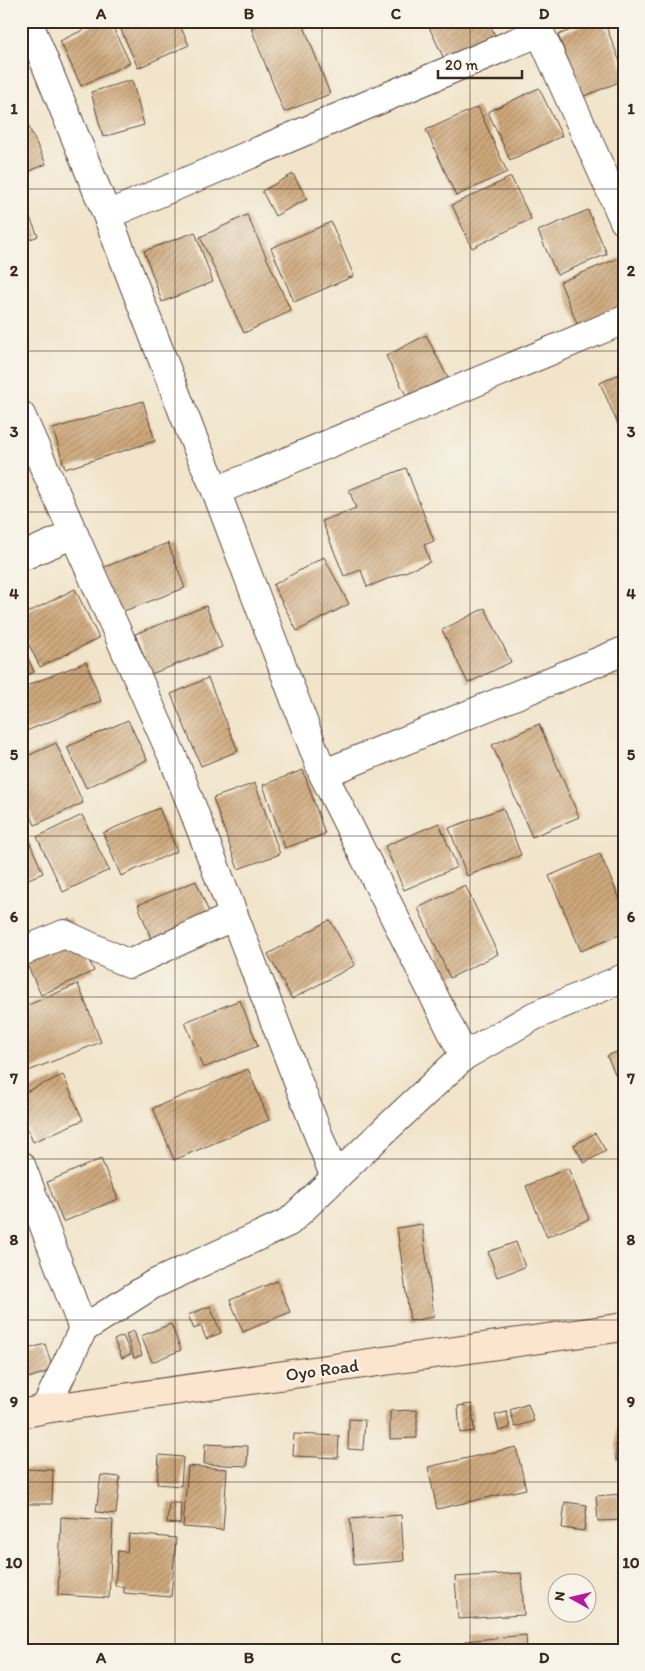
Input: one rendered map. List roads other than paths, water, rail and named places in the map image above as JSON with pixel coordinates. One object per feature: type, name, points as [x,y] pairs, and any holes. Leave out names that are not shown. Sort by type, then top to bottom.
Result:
[{"type":"street","points":[[28,21],[108,215],[193,438],[216,491],[323,774],[464,1056]]},
{"type":"street","points":[[108,215],[538,27],[624,221]]},
{"type":"street","points":[[216,491],[624,320]]},
{"type":"street","points":[[21,415],[174,760],[335,1178]]},
{"type":"street","points":[[21,556],[74,534]]},
{"type":"street","points":[[323,774],[624,651]]},
{"type":"street","points":[[21,952],[64,934],[129,964],[234,916]]},
{"type":"street","points":[[33,1411],[83,1329],[152,1285],[289,1222],[464,1056],[534,1016],[624,978]]},
{"type":"street","points":[[21,1165],[83,1329]]},
{"type":"street","name":"Oyo Road","points":[[33,1411],[624,1327]]}]
